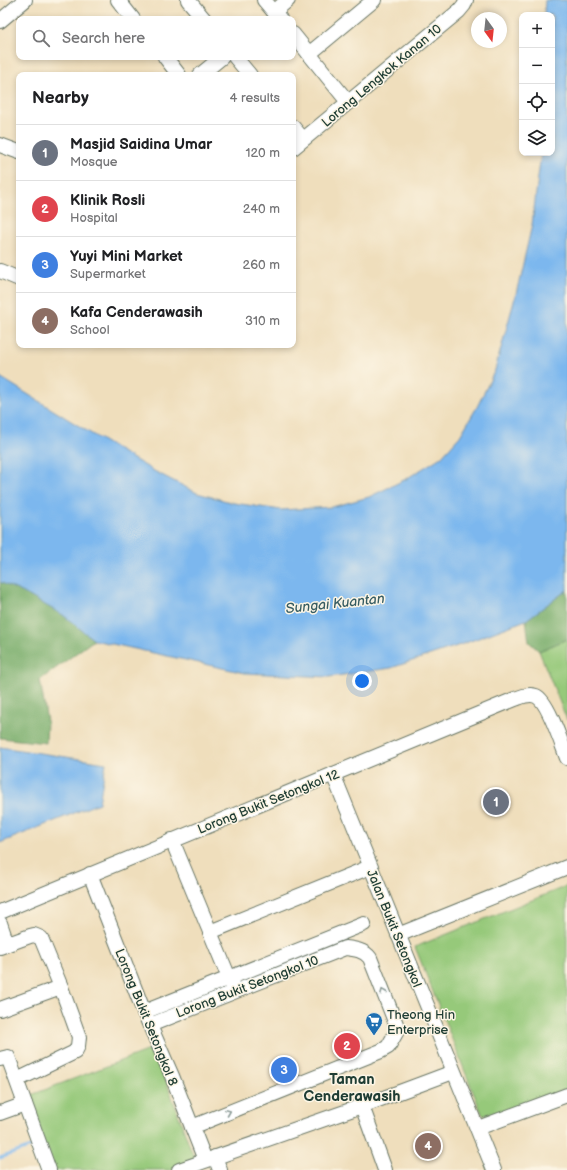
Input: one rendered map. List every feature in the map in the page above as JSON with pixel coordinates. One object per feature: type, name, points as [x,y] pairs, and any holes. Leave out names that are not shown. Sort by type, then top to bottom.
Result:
[{"type":"street","points":[[0,21],[25,0]]},
{"type":"street","points":[[118,0],[131,16]]},
{"type":"street","points":[[264,0],[277,15],[288,0]]},
{"type":"street","points":[[309,54],[374,0]]},
{"type":"street","name":"Lorong Lengkok Kanan 10","points":[[298,143],[459,11],[466,0]]},
{"type":"street","points":[[195,2],[202,16]]},
{"type":"street","name":"Lorong Lengkok Kanan 10","points":[[296,38],[348,102]]},
{"type":"street","points":[[166,60],[176,72]]},
{"type":"street","points":[[204,72],[218,60]]},
{"type":"street","points":[[238,60],[248,72]]},
{"type":"street","points":[[0,145],[16,151]]},
{"type":"street","points":[[0,271],[16,277]]},
{"type":"street","name":"Lorong Bukit Setongkol 12","points":[[0,912],[515,699],[528,695],[536,696],[547,708],[567,758]]},
{"type":"street","name":"Jalan Bukit Setongkol","points":[[333,774],[494,1170]]},
{"type":"street","points":[[172,840],[235,991]]},
{"type":"street","points":[[210,932],[370,867]]},
{"type":"street","points":[[398,935],[567,867]]},
{"type":"street","name":"Lorong Bukit Setongkol 8","points":[[90,874],[144,1012],[192,1127],[213,1162]]},
{"type":"street","points":[[0,923],[4,946],[34,935],[41,938],[79,1037],[78,1046],[75,1052],[17,1080]]},
{"type":"street","points":[[144,1012],[364,924]]},
{"type":"street","name":"Lorong Bukit Setongkol 10","points":[[150,1025],[345,948],[366,953],[370,958],[396,1024],[397,1031],[388,1047],[192,1127]]},
{"type":"street","points":[[0,1009],[61,987]]},
{"type":"street","points":[[0,1059],[8,1056],[49,1170]]},
{"type":"street","points":[[179,1170],[213,1162],[453,1072]]},
{"type":"street","points":[[478,1128],[567,1095]]},
{"type":"street","points":[[0,1113],[25,1104]]},
{"type":"street","points":[[362,1106],[385,1170]]},
{"type":"green space","points":[[0,582],[22,592],[63,615],[94,640],[40,680],[47,721],[46,743],[0,738]]},
{"type":"green space","points":[[567,590],[567,639],[539,651],[529,642],[526,620]]},
{"type":"green space","points":[[567,639],[567,720],[539,651]]},
{"type":"green space","points":[[567,886],[567,1092],[495,1119],[482,1114],[415,947]]},
{"type":"green space","points":[[154,1048],[196,1163],[176,1170],[54,1170],[26,1097]]},
{"type":"water","name":"Sungai Kuantan","points":[[545,0],[567,0],[567,590],[526,620],[460,645],[391,668],[329,677],[245,673],[94,640],[63,615],[22,592],[0,582],[0,377],[154,471],[197,493],[234,503],[281,510],[332,507],[369,497],[406,479],[441,457],[460,436],[477,407],[495,370],[516,294],[532,225],[541,156],[555,156],[555,12],[544,12]]},
{"type":"water","points":[[0,747],[106,763],[99,803],[0,843]]},
{"type":"waterway","points":[[0,1158],[31,1147]]},
{"type":"place","name":"Masjid Saidina Umar","points":[[496,802]]},
{"type":"place","name":"Theong Hin Enterprise","points":[[374,1036]]},
{"type":"place","name":"Klinik Rosli","points":[[347,1046]]},
{"type":"place","name":"Yuyi Mini Market","points":[[284,1070]]},
{"type":"place","name":"Kafa Cenderawasih","points":[[428,1146]]},
{"type":"district","name":"Taman Cenderawasih","points":[[352,1088]]}]
